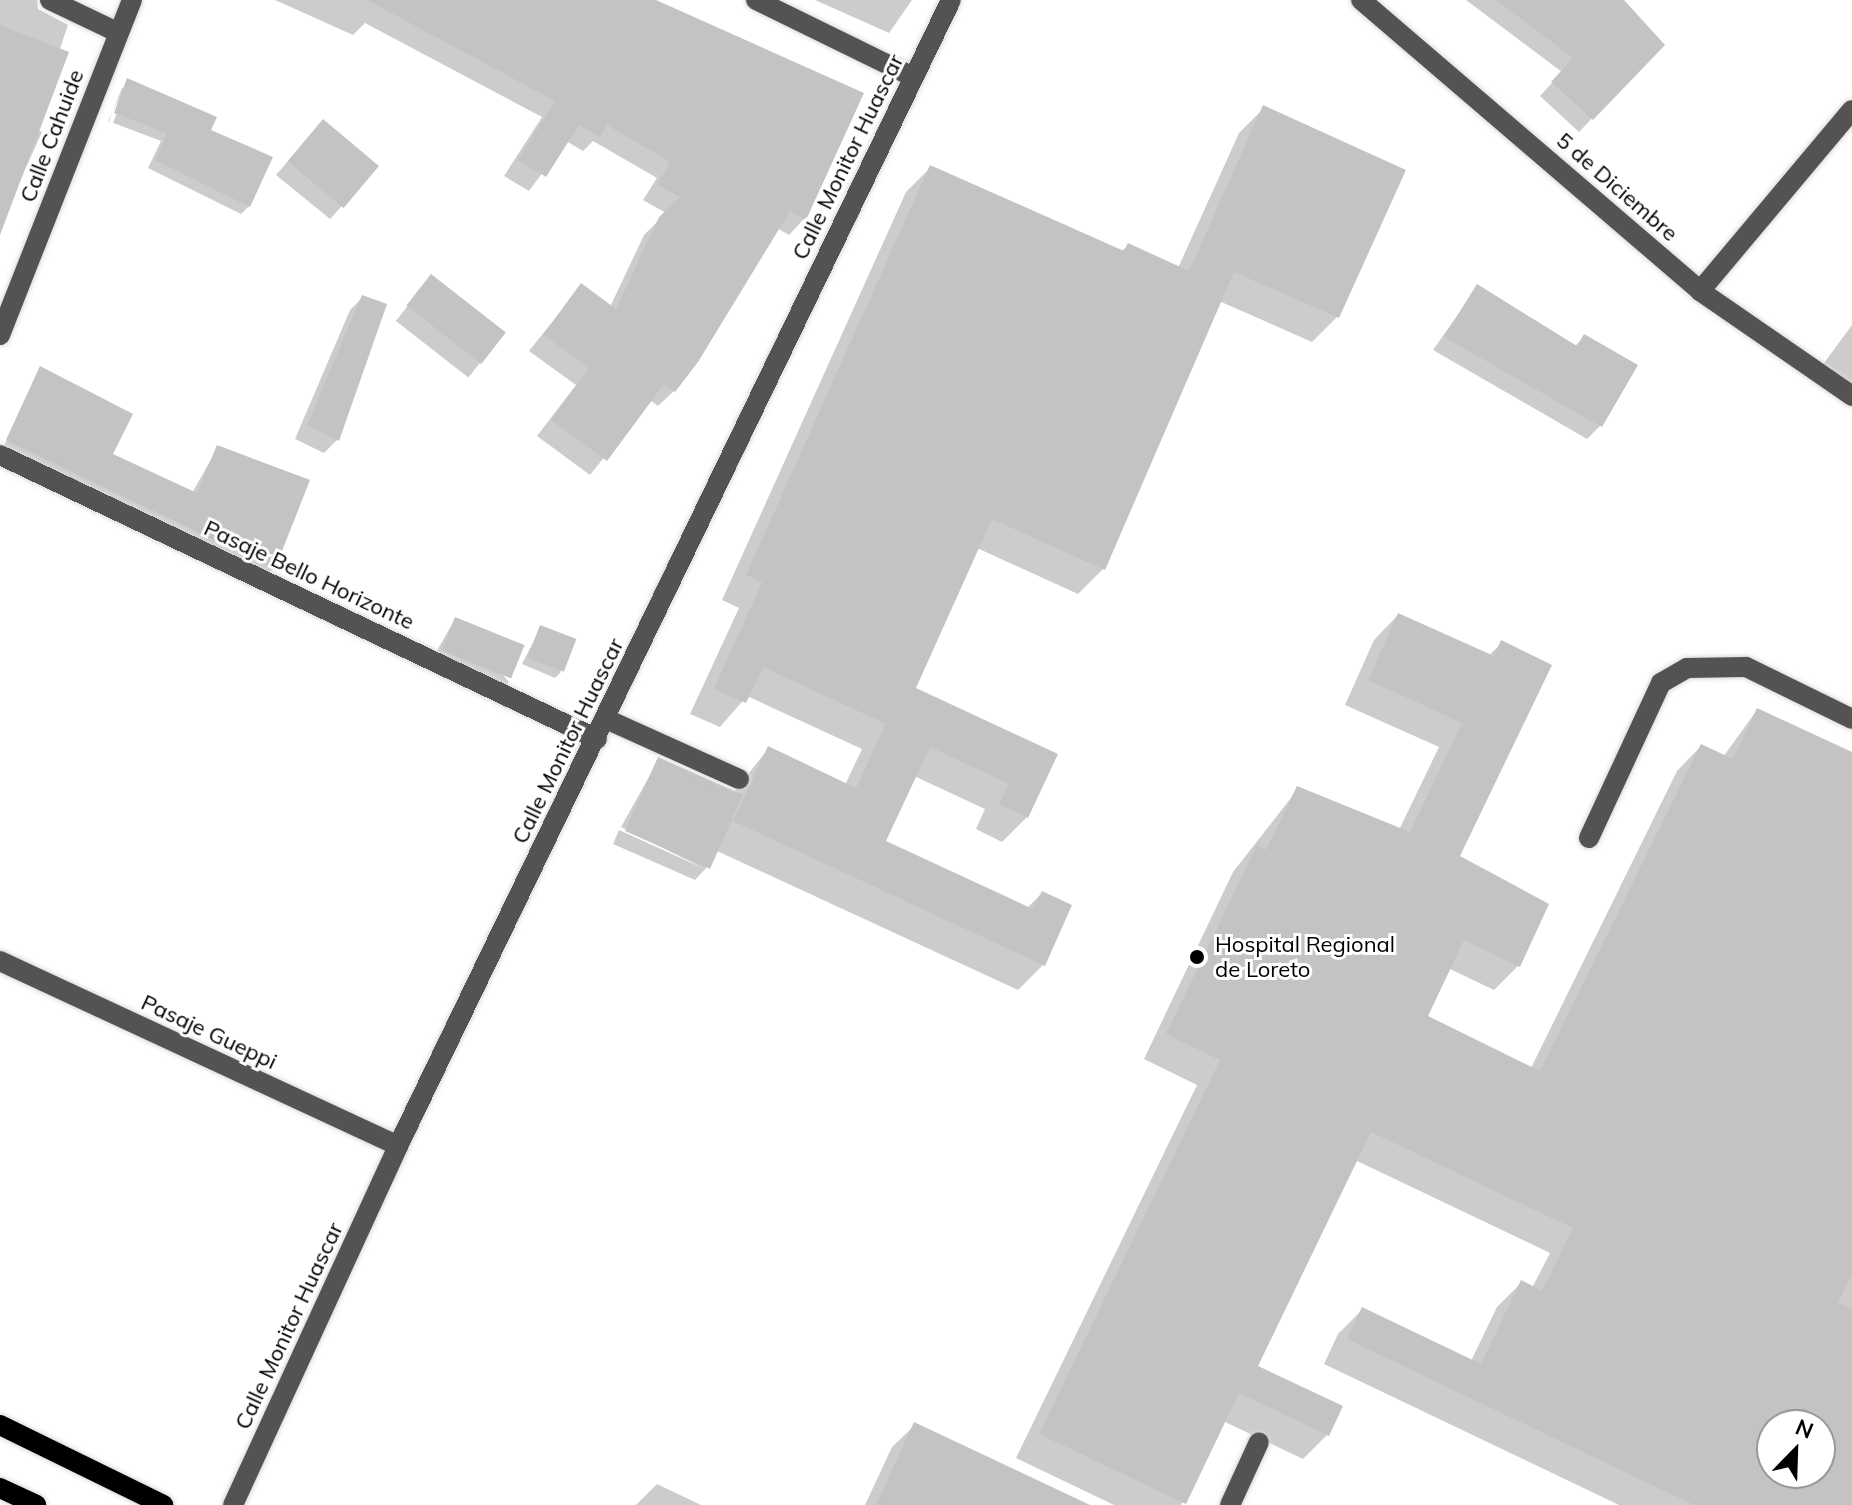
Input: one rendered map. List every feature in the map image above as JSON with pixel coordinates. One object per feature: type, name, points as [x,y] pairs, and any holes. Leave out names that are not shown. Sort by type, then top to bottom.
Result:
[{"type":"main road","points":[[0,1425],[163,1505]]},
{"type":"main road","points":[[0,1488],[36,1505]]},
{"type":"street","points":[[50,0],[119,33]]},
{"type":"street","name":"Calle Cahuide","points":[[0,335],[132,0]]},
{"type":"street","points":[[756,0],[913,77]]},
{"type":"street","name":"Calle Monitor Huascar","points":[[233,1505],[398,1146],[951,0]]},
{"type":"street","name":"5 de Diciembre","points":[[1361,0],[1700,291],[1852,396]]},
{"type":"street","points":[[1700,291],[1852,110]]},
{"type":"street","name":"Pasaje Bello Horizonte","points":[[0,455],[597,739]]},
{"type":"street","points":[[1589,838],[1661,683],[1687,668],[1746,667],[1852,719]]},
{"type":"street","points":[[606,719],[739,779]]},
{"type":"street","name":"Pasaje Gueppi","points":[[0,961],[398,1146]]},
{"type":"street","points":[[1230,1505],[1259,1442]]},
{"type":"building","points":[[367,0],[656,0],[864,93],[806,220],[790,211],[698,362],[675,392],[664,384],[607,461],[551,420],[589,368],[543,335],[581,283],[616,309],[659,217],[680,197],[657,185],[670,162],[607,125],[600,137],[579,125],[546,177],[518,160],[555,101]]},
{"type":"building","points":[[1496,0],[1624,0],[1665,45],[1593,120],[1551,82],[1573,58]]},
{"type":"building","points":[[0,25],[69,52],[0,235]]},
{"type":"building","points":[[127,78],[217,117],[211,130],[273,157],[250,207],[155,160],[167,133],[114,113]]},
{"type":"building","points":[[1263,105],[1406,170],[1339,318],[1234,272],[1105,570],[992,519],[916,688],[1058,754],[1028,818],[999,804],[1009,784],[930,747],[886,841],[1033,909],[1042,891],[1072,905],[1045,966],[733,821],[768,746],[856,788],[886,724],[763,667],[746,703],[714,689],[762,582],[746,575],[930,165],[1124,251],[1128,243],[1189,271]]},
{"type":"building","points":[[323,119],[379,166],[344,208],[288,161]]},
{"type":"building","points":[[431,274],[506,332],[481,364],[406,306]]},
{"type":"building","points":[[1477,284],[1577,346],[1584,334],[1638,365],[1602,427],[1444,337]]},
{"type":"building","points":[[362,295],[387,304],[339,441],[307,425]]},
{"type":"building","points":[[40,366],[133,414],[113,454],[197,493],[217,445],[310,480],[275,569],[6,440]]},
{"type":"building","points":[[1398,613],[1494,656],[1501,640],[1552,665],[1460,856],[1549,904],[1520,967],[1464,940],[1428,1016],[1540,1071],[1701,744],[1733,759],[1757,708],[1852,752],[1852,1274],[1838,1303],[1852,1309],[1852,1505],[1694,1505],[1347,1339],[1362,1307],[1481,1364],[1521,1280],[1542,1291],[1573,1228],[1371,1132],[1258,1366],[1343,1406],[1329,1436],[1239,1393],[1186,1504],[1039,1434],[1220,1060],[1166,1034],[1257,845],[1266,850],[1297,786],[1410,832],[1462,723],[1368,680]]},
{"type":"building","points":[[455,617],[525,645],[511,678],[442,650]]},
{"type":"building","points":[[540,625],[576,639],[564,672],[527,658]]},
{"type":"building","points":[[658,757],[743,795],[710,869],[625,831]]},
{"type":"building","points":[[914,1422],[1090,1505],[876,1505]]},
{"type":"place","name":"Hospital Regional de Loreto","points":[[1197,957]]}]
